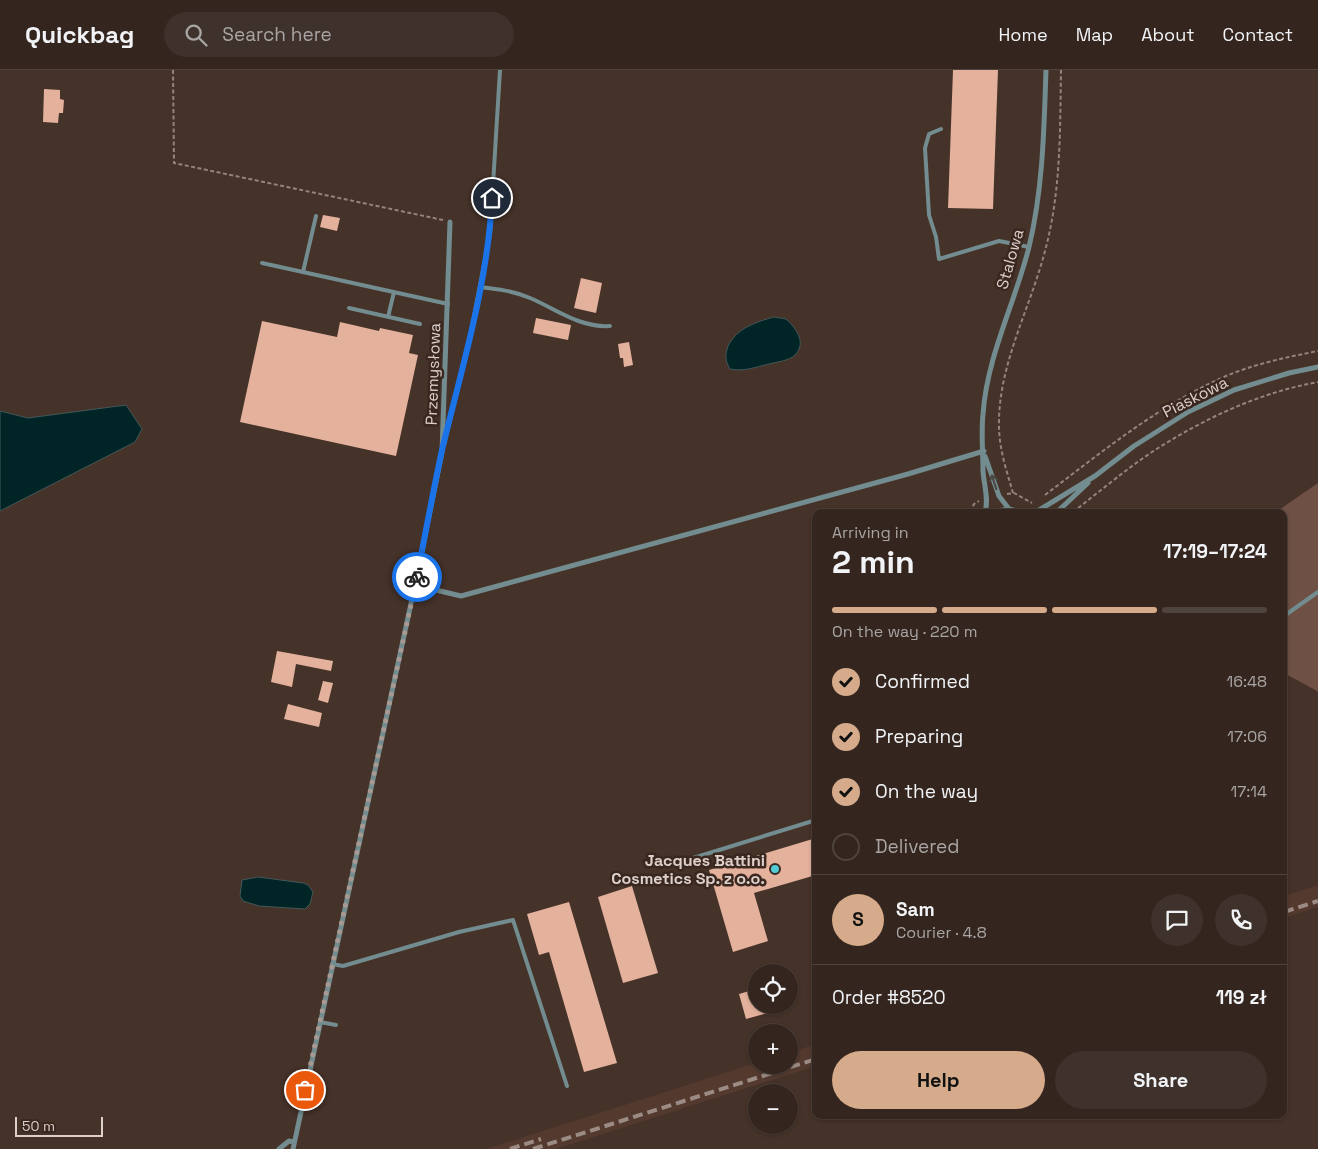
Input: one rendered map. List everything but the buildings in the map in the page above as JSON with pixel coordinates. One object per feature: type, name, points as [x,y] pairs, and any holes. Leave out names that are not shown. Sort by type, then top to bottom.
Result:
[{"type":"street","name":"Stalowa","points":[[985,509],[983,415],[989,376],[1002,326],[1029,247],[1041,186],[1046,70]]},
{"type":"street","name":"Przemysłowa","points":[[293,1149],[442,452],[450,222]]},
{"type":"street","name":"Piaskowa","points":[[1060,509],[1095,476],[1134,446],[1188,412],[1234,390],[1289,372],[1318,367]]},
{"type":"street","name":"Stalowa","points":[[984,451],[998,496],[1009,509]]},
{"type":"street","points":[[415,585],[461,596],[908,474],[984,451]]},
{"type":"street","name":"Piaskowa","points":[[1041,509],[1095,476]]},
{"type":"street","points":[[279,1149],[289,1141],[294,1142]]},
{"type":"lane","points":[[442,452],[470,337],[490,234],[500,70]]},
{"type":"lane","points":[[941,129],[929,134],[925,148],[929,215],[936,237],[939,259],[999,241],[1029,247]]},
{"type":"lane","points":[[303,272],[316,216]]},
{"type":"lane","points":[[262,263],[448,304]]},
{"type":"lane","points":[[480,287],[504,290],[527,297],[583,324],[610,326]]},
{"type":"lane","points":[[388,317],[394,292]]},
{"type":"lane","points":[[349,308],[420,324]]},
{"type":"lane","points":[[1287,614],[1318,592]]},
{"type":"lane","points":[[690,859],[812,821]]},
{"type":"lane","points":[[332,964],[343,966],[459,932],[513,920],[567,1086]]},
{"type":"lane","points":[[320,1022],[336,1025]]},
{"type":"path","points":[[173,70],[174,162],[450,222]]},
{"type":"path","points":[[1013,493],[1000,444],[999,426],[1002,389],[1008,363],[1045,250],[1057,191],[1060,154],[1061,70]]},
{"type":"path","points":[[1076,509],[1151,453],[1210,418],[1238,406],[1318,382]]},
{"type":"shaded area","points":[[1318,483],[1318,693],[1287,675],[1287,509],[1280,509]]},
{"type":"shaded area","points":[[1318,885],[1318,907],[1287,917],[1287,895]]},
{"type":"shaded area","points":[[812,1045],[812,1067],[798,1072],[798,1050]]},
{"type":"shaded area","points":[[748,1066],[748,1074],[791,1074],[760,1084],[748,1084],[748,1088],[556,1149],[486,1149]]},
{"type":"water","points":[[774,317],[786,319],[799,336],[800,346],[795,355],[786,360],[749,369],[730,369],[726,361],[726,355],[728,346],[736,335],[760,321]]},
{"type":"water","points":[[126,405],[142,429],[135,442],[0,511],[0,411],[28,418]]},
{"type":"water","points":[[258,877],[308,885],[313,892],[310,904],[305,909],[259,906],[243,901],[240,896],[242,880]]},
{"type":"railway","points":[[1287,911],[1318,901]]},
{"type":"railway","points":[[533,1149],[812,1060]]},
{"type":"railway","points":[[510,1149],[541,1139]]},
{"type":"way so far","points":[[305,1090],[417,577]]},
{"type":"place","name":"Jacques Battini Cosmetics Sp. z o.o.","points":[[775,869]]},
{"type":"route","points":[[417,577],[442,452],[470,337],[490,234],[492,198]]}]
